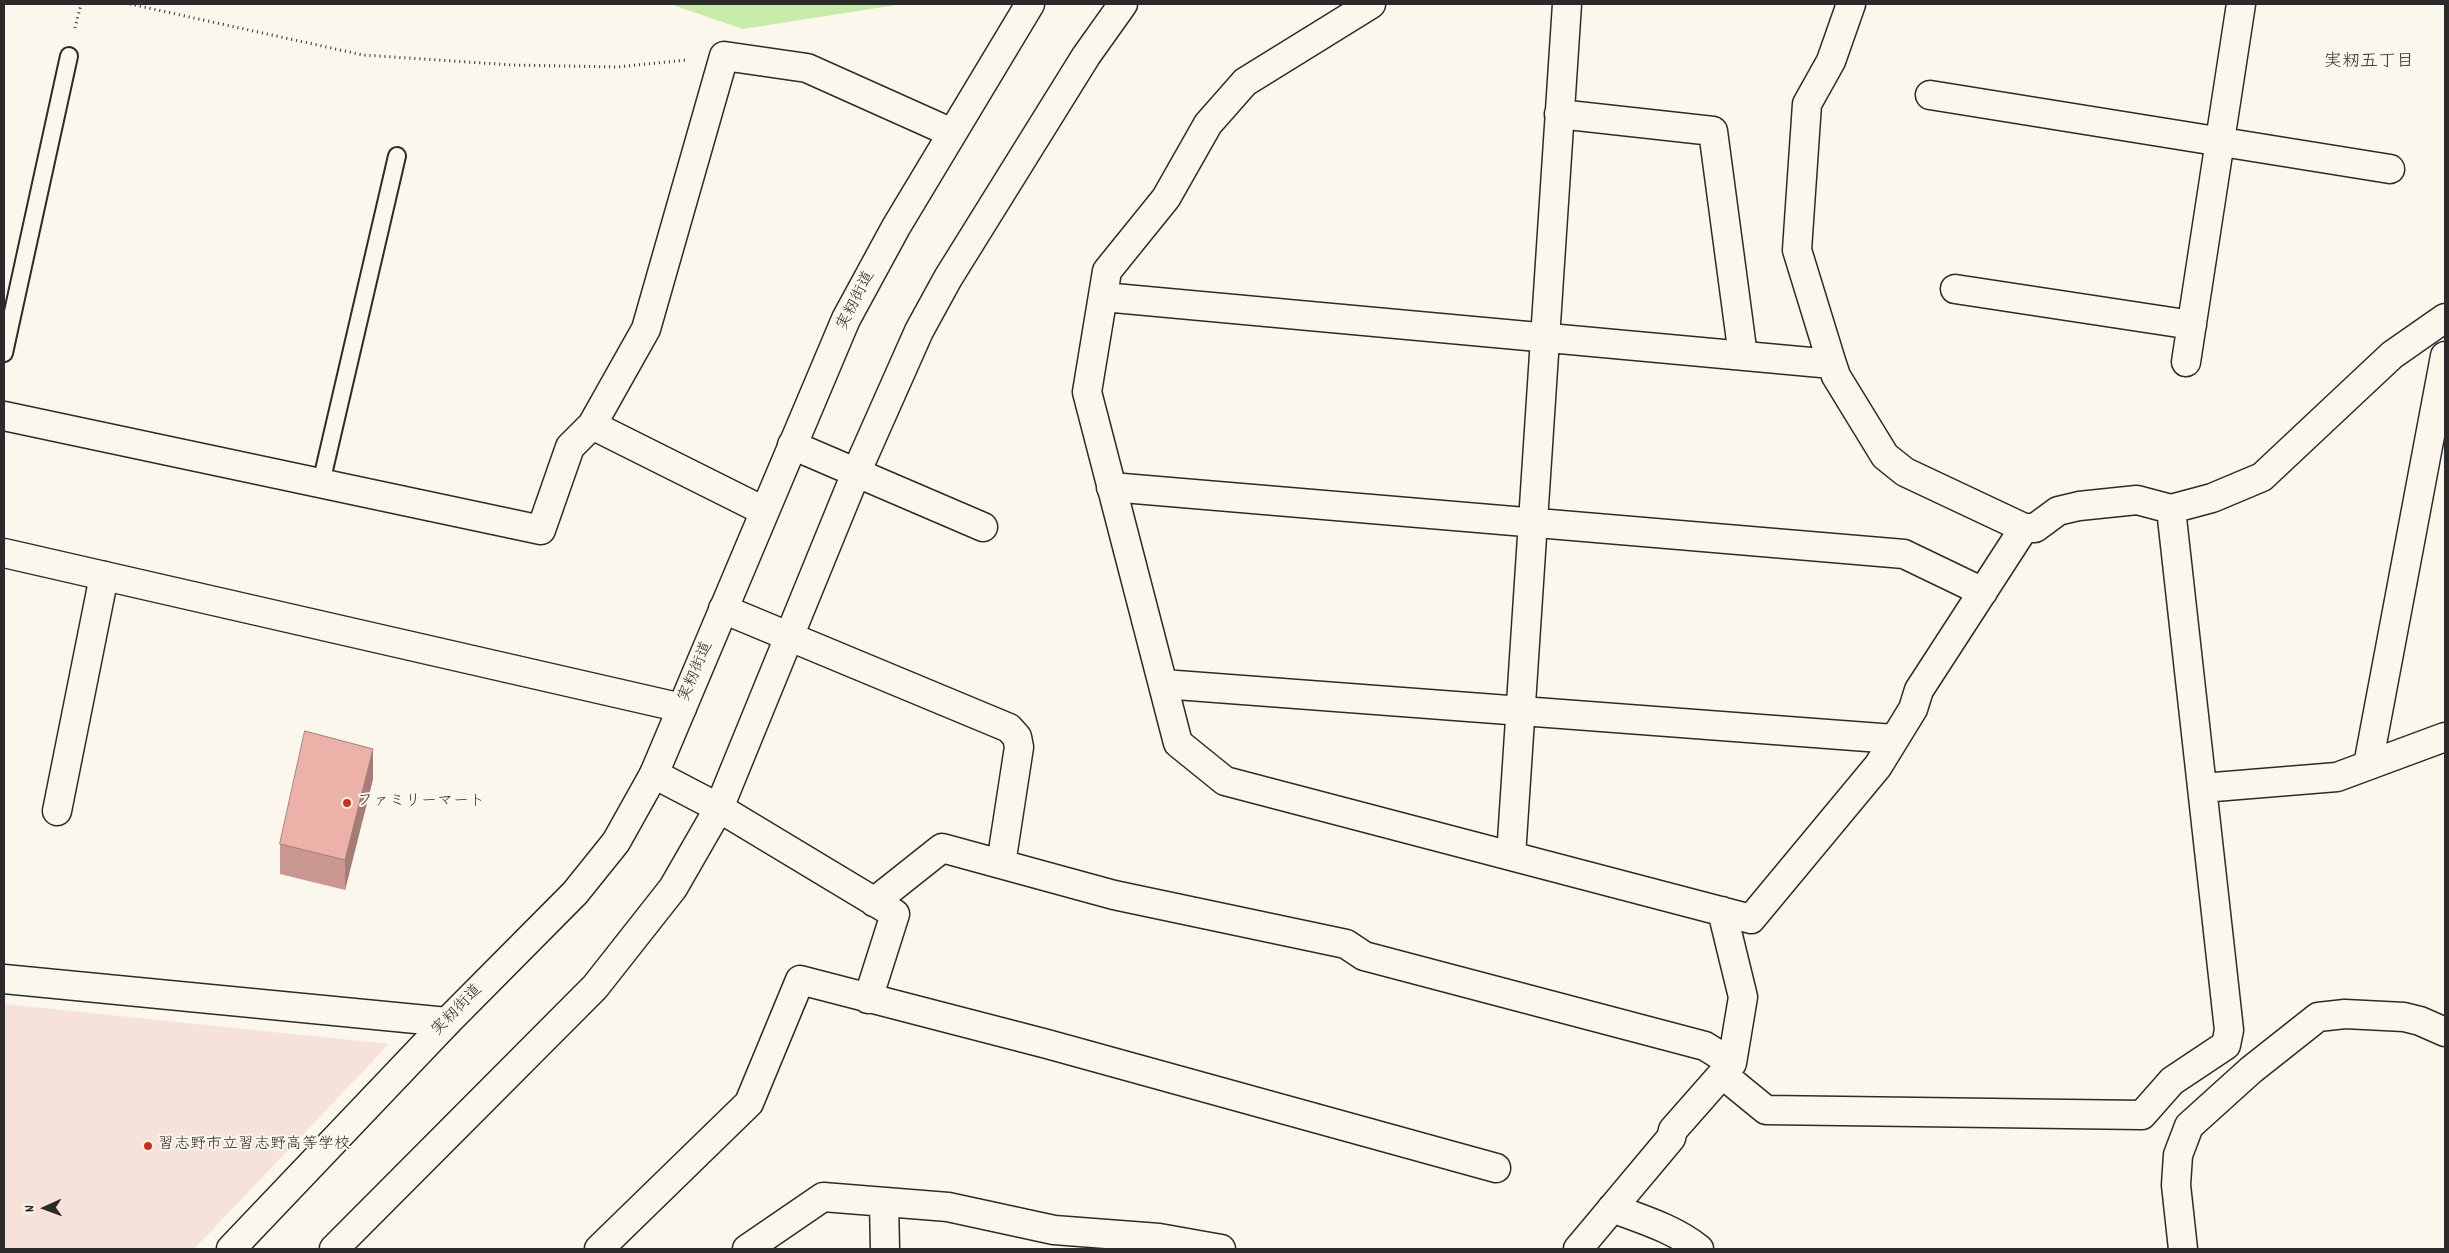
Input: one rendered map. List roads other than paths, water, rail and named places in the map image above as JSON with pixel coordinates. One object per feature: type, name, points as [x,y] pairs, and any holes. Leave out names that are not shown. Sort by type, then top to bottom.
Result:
[{"type":"street","name":"実籾街道","points":[[231,1249],[447,1022],[575,892],[616,842],[654,774],[846,319],[896,227],[1030,4]]},
{"type":"street","points":[[351,1244],[595,988],[673,888],[719,808],[856,473],[919,331],[948,278],[1086,56],[1123,4]]},
{"type":"street","points":[[1372,4],[1245,82],[1208,124],[1166,198],[1107,271],[1087,392],[1178,743],[1225,781],[1751,919],[1878,766],[1913,709],[1919,690],[2024,528]]},
{"type":"street","points":[[1511,856],[1567,4]]},
{"type":"street","points":[[1851,4],[1831,61],[1806,104],[1797,250],[1836,376],[1885,456],[1905,472],[2024,528],[2035,528],[2058,511],[2079,506],[2137,500],[2171,509],[2212,498],[2262,477],[2392,354],[2445,318]]},
{"type":"street","points":[[2186,362],[2241,4]]},
{"type":"street","points":[[4,416],[541,530],[570,447],[592,425],[646,329],[724,56],[807,68],[952,133]]},
{"type":"street","points":[[1930,95],[2390,169]]},
{"type":"street","points":[[1560,114],[1713,131],[1743,356]]},
{"type":"street","points":[[1955,289],[2192,325]]},
{"type":"street","points":[[1103,297],[1832,364]]},
{"type":"street","points":[[2368,765],[2445,356]]},
{"type":"street","points":[[592,425],[764,511]]},
{"type":"street","points":[[792,445],[983,528]]},
{"type":"street","points":[[1112,487],[1904,554],[1983,592]]},
{"type":"street","points":[[874,902],[942,848],[1114,895],[1346,944],[1364,956],[1705,1046],[1766,1110],[2142,1116],[2172,1081],[2226,1045],[2229,1030],[2171,509]]},
{"type":"street","points":[[4,554],[682,708]]},
{"type":"street","points":[[57,811],[104,576]]},
{"type":"street","points":[[723,608],[1009,728],[1017,737],[1019,747],[1001,864]]},
{"type":"street","points":[[1163,684],[1894,739]]},
{"type":"street","points":[[2202,788],[2337,776],[2445,737]]},
{"type":"street","points":[[654,774],[719,808],[895,914],[868,999]]},
{"type":"street","points":[[1578,1249],[1671,1138],[1673,1130],[1727,1069],[1743,998],[1722,911]]},
{"type":"street","points":[[4,979],[447,1022]]},
{"type":"street","points":[[599,1249],[749,1103],[800,980],[1047,1044],[1496,1168]]},
{"type":"street","points":[[2183,1249],[2176,1185],[2178,1155],[2189,1126],[2251,1070],[2318,1017],[2345,1014],[2404,1017],[2420,1020],[2445,1032]]},
{"type":"street","points":[[2155,1100],[2189,1126]]},
{"type":"street","points":[[746,1249],[823,1197],[948,1207],[1097,1241],[1159,1238],[1221,1249]]},
{"type":"street","points":[[884,1202],[885,1249]]},
{"type":"street","points":[[1612,1208],[1654,1224],[1690,1242],[1699,1249]]},
{"type":"lane","points":[[4,353],[69,56]]},
{"type":"lane","points":[[321,484],[397,156]]},
{"type":"place","name":"ファミリーマート","points":[[347,803]]},
{"type":"place","name":"習志野市立習志野高等学校","points":[[148,1146]]},
{"type":"district","name":"実籾五丁目","points":[[2369,64]]}]
